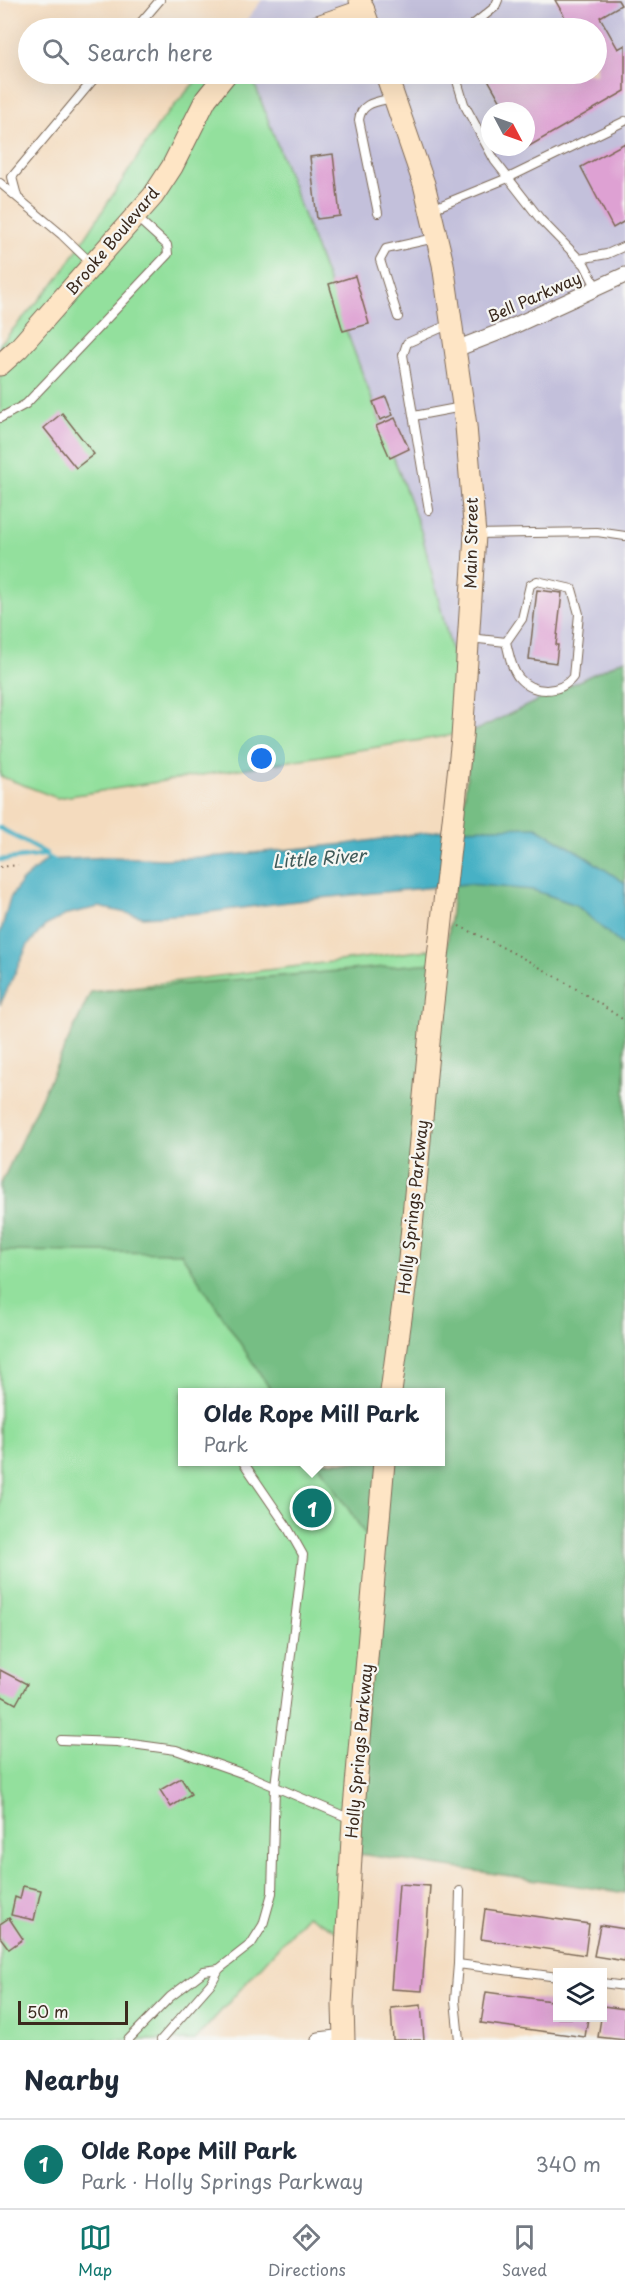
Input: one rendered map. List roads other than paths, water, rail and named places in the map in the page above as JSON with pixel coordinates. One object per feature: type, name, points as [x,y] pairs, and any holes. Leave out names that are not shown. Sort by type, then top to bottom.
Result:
[{"type":"main road","points":[[347,18],[364,13]]},
{"type":"main road","name":"Brooke Boulevard","points":[[0,365],[19,348],[153,196],[172,167],[206,99],[218,84]]},
{"type":"main road","name":"Main Street","points":[[390,84],[424,184],[443,264],[464,407],[475,535],[462,738],[431,1021]]},
{"type":"main road","name":"Holly Springs Parkway","points":[[392,1388],[409,1259],[431,1021]]},
{"type":"main road","name":"Holly Springs Parkway","points":[[344,2038],[343,2005],[353,1820],[384,1466]]},
{"type":"street","name":"Bell Parkway","points":[[456,349],[505,330],[625,275]]},
{"type":"street","points":[[320,2040],[344,2038]]},
{"type":"lane","points":[[145,18],[160,0]]},
{"type":"lane","points":[[481,18],[495,7],[498,0]]},
{"type":"lane","points":[[17,196],[12,177],[90,84]]},
{"type":"lane","points":[[457,84],[475,126],[508,178],[541,220],[585,265],[597,289]]},
{"type":"lane","points":[[378,213],[358,120],[360,111],[365,106],[395,97]]},
{"type":"lane","points":[[430,210],[508,178],[625,121]]},
{"type":"lane","points":[[0,183],[93,265]]},
{"type":"lane","points":[[0,418],[26,404],[168,254],[166,245],[136,217]]},
{"type":"lane","points":[[398,317],[380,260],[382,254],[386,249],[437,238]]},
{"type":"lane","points":[[579,259],[608,254],[625,246]]},
{"type":"lane","points":[[429,510],[403,355],[407,343],[452,323]]},
{"type":"lane","points":[[414,416],[464,407]]},
{"type":"lane","points":[[475,535],[597,532],[625,536]]},
{"type":"lane","points":[[537,581],[572,589],[579,614],[573,677],[567,684],[550,690],[531,688],[518,677],[506,642],[522,620],[530,585],[537,581]]},
{"type":"lane","points":[[468,637],[506,642]]},
{"type":"lane","points":[[161,2040],[212,1982],[219,1969],[251,1944],[265,1918],[272,1893],[275,1786],[303,1555],[246,1466]]},
{"type":"lane","points":[[61,1740],[117,1742],[176,1750],[275,1786],[353,1820]]},
{"type":"lane","points":[[459,2040],[455,2000],[460,1891]]},
{"type":"lane","points":[[458,1964],[553,1976]]},
{"type":"lane","points":[[128,2040],[179,1990],[204,1971],[219,1969]]},
{"type":"lane","points":[[607,1984],[625,1986]]},
{"type":"water","points":[[536,827],[625,883],[625,948],[576,905],[533,890],[467,884],[321,898],[202,913],[144,917],[99,907],[68,914],[45,926],[28,945],[0,1005],[0,934],[10,898],[22,881],[46,860],[221,856],[346,844],[451,829]]},
{"type":"waterway","points":[[0,828],[47,854]]},
{"type":"waterway","name":"Little River","points":[[0,860],[44,855],[55,861]]},
{"type":"place","name":"Olde Rope Mill Park","points":[[312,1508]]}]
